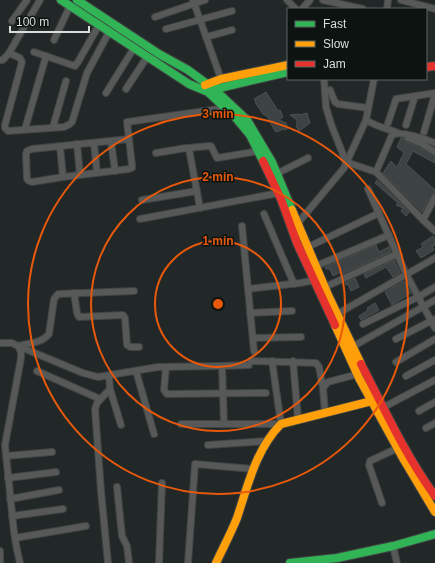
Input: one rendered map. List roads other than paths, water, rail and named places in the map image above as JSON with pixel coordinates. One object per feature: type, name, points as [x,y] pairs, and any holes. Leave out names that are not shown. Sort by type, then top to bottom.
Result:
[{"type":"main road","points":[[60,0],[189,84],[210,88],[287,72]]},
{"type":"main road","points":[[77,0],[210,88],[247,120],[256,132],[272,162],[325,287],[398,448],[433,502]]},
{"type":"main road","points":[[210,88],[221,79],[287,65]]},
{"type":"main road","points":[[210,88],[226,108],[242,124],[259,151],[278,193],[297,243],[358,374],[376,400],[384,407],[433,502]]},
{"type":"main road","points":[[216,563],[236,520],[253,468],[272,433],[281,424],[376,400]]},
{"type":"main road","points":[[290,563],[337,558],[393,546],[435,534]]},
{"type":"street","points":[[12,21],[27,0]]},
{"type":"street","points":[[0,60],[3,60],[9,53],[40,0]]},
{"type":"street","points":[[155,17],[194,2],[205,0]]},
{"type":"street","points":[[287,0],[295,8]]},
{"type":"street","points":[[303,8],[310,0]]},
{"type":"street","points":[[323,0],[359,8]]},
{"type":"street","points":[[401,0],[435,9]]},
{"type":"street","points":[[194,2],[199,20],[221,79]]},
{"type":"street","points":[[54,40],[70,6]]},
{"type":"street","points":[[166,29],[232,11]]},
{"type":"street","points":[[34,52],[73,66],[76,65],[99,25]]},
{"type":"street","points":[[206,38],[232,30]]},
{"type":"street","points":[[9,53],[20,58],[22,62],[5,128],[8,131],[64,127],[72,122],[88,73],[109,32]]},
{"type":"street","points":[[106,93],[134,48]]},
{"type":"street","points":[[24,129],[46,56]]},
{"type":"street","points":[[126,89],[148,57]]},
{"type":"street","points":[[324,80],[326,107],[346,162]]},
{"type":"street","points":[[298,223],[344,168],[366,120],[374,80]]},
{"type":"street","points":[[53,127],[66,81]]},
{"type":"street","points":[[330,90],[335,102],[338,104],[368,108]]},
{"type":"street","points":[[388,123],[396,99],[435,94],[424,132]]},
{"type":"street","points":[[406,125],[415,96]]},
{"type":"street","points":[[129,139],[27,150],[27,179],[32,182],[132,168],[129,139],[127,122],[226,108]]},
{"type":"street","points":[[366,120],[375,126],[386,128],[421,143],[435,152]]},
{"type":"street","points":[[376,172],[392,135],[397,133],[423,138],[435,143]]},
{"type":"street","points":[[111,141],[115,171]]},
{"type":"street","points":[[94,142],[97,173]]},
{"type":"street","points":[[77,144],[80,175]]},
{"type":"street","points":[[60,146],[63,177]]},
{"type":"street","points":[[156,152],[211,146],[217,158],[259,151]]},
{"type":"street","points":[[188,148],[190,151],[200,208]]},
{"type":"street","points":[[276,174],[308,158]]},
{"type":"street","points":[[346,162],[376,172],[435,231]]},
{"type":"street","points":[[368,189],[406,274],[418,297],[434,322],[396,339]]},
{"type":"street","points":[[142,200],[197,190]]},
{"type":"street","points":[[140,219],[278,193]]},
{"type":"street","points":[[423,220],[435,197]]},
{"type":"street","points":[[308,247],[379,213]]},
{"type":"street","points":[[264,214],[294,284]]},
{"type":"street","points":[[242,226],[254,351]]},
{"type":"street","points":[[316,266],[389,235]]},
{"type":"street","points":[[325,287],[397,254]]},
{"type":"street","points":[[337,314],[435,258]]},
{"type":"street","points":[[248,289],[315,280]]},
{"type":"street","points":[[364,324],[435,287]]},
{"type":"street","points":[[18,346],[42,341],[49,334],[54,299],[58,294],[134,291]]},
{"type":"street","points":[[74,293],[78,316],[123,315],[125,318],[127,345],[130,347],[139,347]]},
{"type":"street","points":[[352,347],[435,300]]},
{"type":"street","points":[[250,313],[292,311]]},
{"type":"street","points":[[253,338],[301,338]]},
{"type":"street","points":[[396,362],[435,339]]},
{"type":"street","points":[[0,343],[12,343],[83,373],[98,377],[166,367],[222,366],[272,361],[316,363],[319,367],[323,388],[325,412]]},
{"type":"street","points":[[18,346],[21,352],[21,358],[5,445],[12,516],[20,563]]},
{"type":"street","points":[[406,376],[435,360]]},
{"type":"street","points":[[180,424],[281,424],[272,361]]},
{"type":"street","points":[[293,362],[298,419]]},
{"type":"street","points":[[222,366],[224,424]]},
{"type":"street","points":[[166,367],[164,390],[166,393],[266,393]]},
{"type":"street","points":[[37,371],[100,399]]},
{"type":"street","points":[[136,371],[154,434]]},
{"type":"street","points":[[323,388],[328,382],[358,374]]},
{"type":"street","points":[[109,376],[110,389],[121,425]]},
{"type":"street","points":[[384,407],[435,380]]},
{"type":"street","points":[[108,563],[95,409],[100,399],[110,389]]},
{"type":"street","points":[[419,411],[435,402]]},
{"type":"street","points":[[426,428],[435,423]]},
{"type":"street","points":[[208,444],[267,441]]},
{"type":"street","points":[[382,503],[370,461],[398,448]]},
{"type":"street","points":[[6,456],[52,452]]},
{"type":"street","points":[[188,563],[195,464],[253,468]]},
{"type":"street","points":[[8,478],[56,472]]},
{"type":"street","points":[[159,563],[162,483]]},
{"type":"street","points":[[117,487],[122,536],[127,546],[129,563]]},
{"type":"street","points":[[10,499],[59,490]]},
{"type":"street","points":[[12,516],[63,509]]},
{"type":"street","points":[[15,538],[86,526]]},
{"type":"street","points":[[393,546],[398,563]]},
{"type":"street","points":[[0,551],[0,563]]}]
